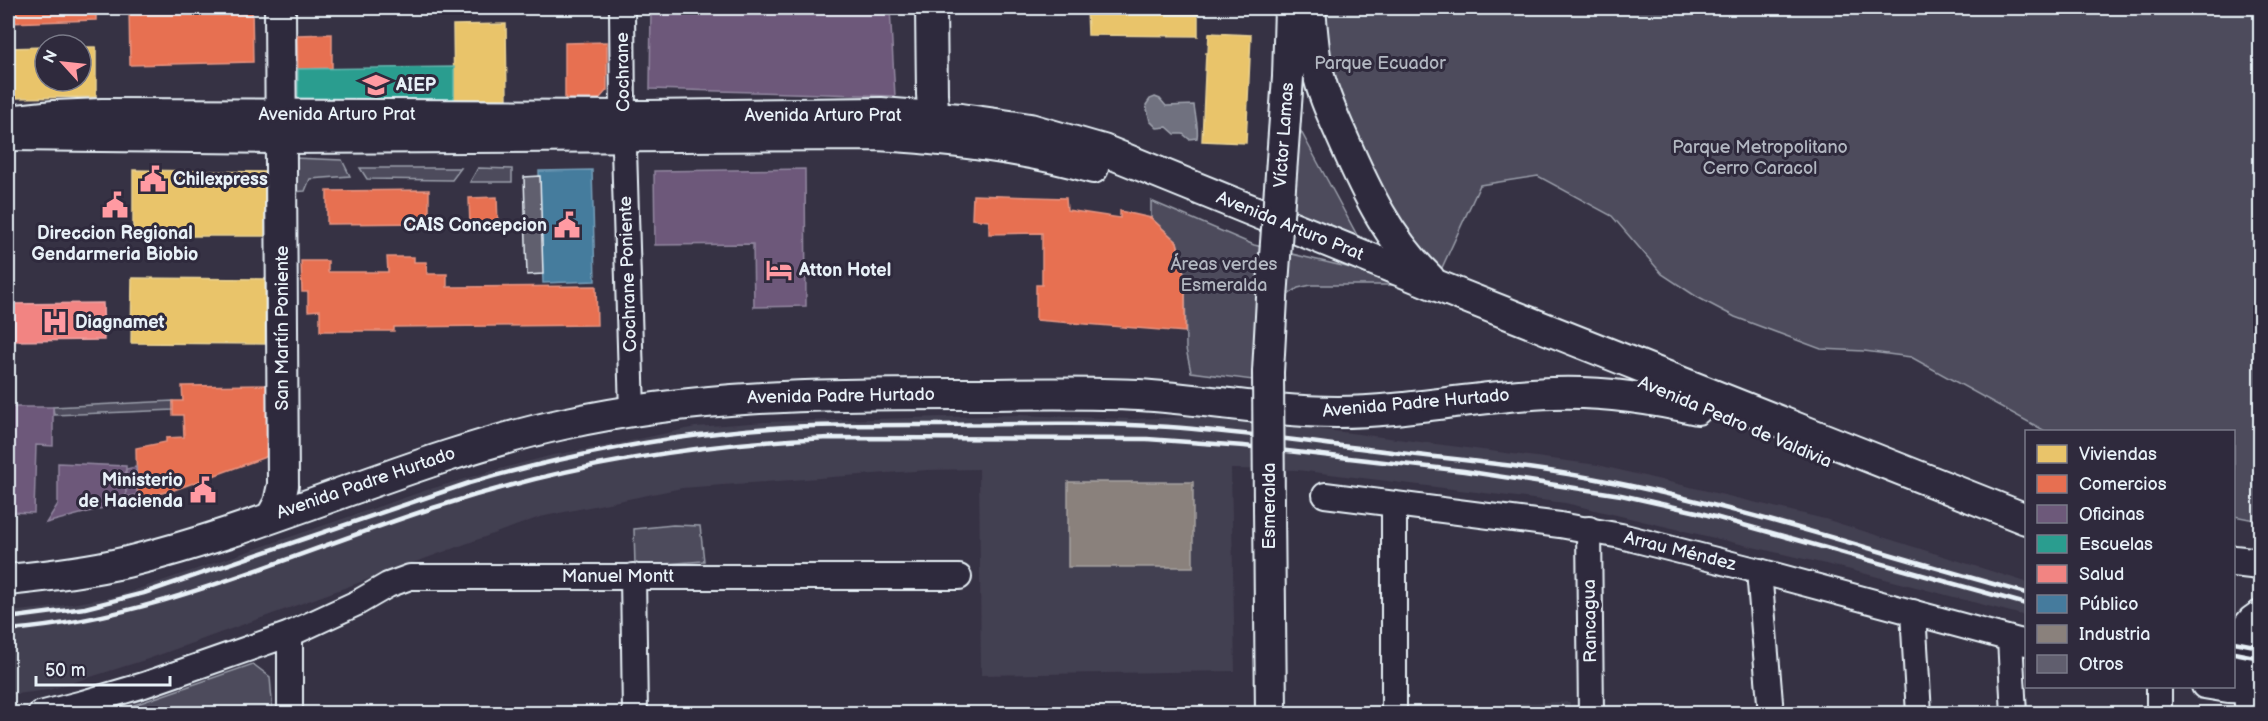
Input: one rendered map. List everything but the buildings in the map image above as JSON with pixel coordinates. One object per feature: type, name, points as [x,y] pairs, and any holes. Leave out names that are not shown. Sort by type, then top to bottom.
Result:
[{"type":"main road","name":"San Martín Poniente","points":[[272,516],[279,503],[283,485],[280,8]]},
{"type":"main road","points":[[931,8],[934,128]]},
{"type":"main road","name":"Víctor Lamas","points":[[1272,298],[1288,77],[1290,8]]},
{"type":"main road","points":[[1310,8],[1320,81],[1348,151],[1385,225],[1440,296]]},
{"type":"main road","name":"Avenida Arturo Prat","points":[[8,135],[281,126],[623,126],[881,113],[934,128],[1030,129],[1103,150],[1440,296],[1596,348]]},
{"type":"main road","name":"Avenida Arturo Prat","points":[[8,122],[54,116],[102,114],[281,126]]},
{"type":"main road","name":"Avenida Pedro de Valdivia","points":[[1440,296],[1697,409],[2025,538]]},
{"type":"main road","name":"Esmeralda","points":[[1271,714],[1268,372],[1272,298]]},
{"type":"main road","name":"Avenida Pedro de Valdivia","points":[[1596,348],[2025,519]]},
{"type":"main road","name":"Avenida Padre Hurtado","points":[[8,580],[70,573],[125,562],[199,541],[466,449],[567,423],[632,411],[717,400],[773,396],[1037,393],[1136,395],[1286,410],[1340,412],[1575,392],[1656,399],[1697,409]]},
{"type":"main road","points":[[2235,561],[2260,564]]},
{"type":"main road","points":[[2235,580],[2260,583]]},
{"type":"street","name":"Cochrane","points":[[622,8],[623,126]]},
{"type":"street","name":"Cochrane Poniente","points":[[623,126],[632,411]]},
{"type":"street","name":"Arrau Méndez","points":[[1325,495],[1588,529],[1759,571],[2018,641]]},
{"type":"street","points":[[1394,504],[1394,714]]},
{"type":"street","name":"Rancagua","points":[[1588,529],[1591,714]]},
{"type":"street","points":[[1759,571],[1771,714]]},
{"type":"street","points":[[633,576],[635,714]]},
{"type":"street","name":"Manuel Montt","points":[[40,714],[133,689],[290,634],[339,612],[388,585],[410,577],[959,577]]},
{"type":"street","points":[[1913,612],[1919,714]]},
{"type":"street","points":[[2208,688],[2252,698],[2242,654],[2246,623]]},
{"type":"street","points":[[290,634],[290,714]]},
{"type":"street","points":[[2014,714],[2018,641]]},
{"type":"street","points":[[2159,688],[2159,714]]},
{"type":"shaded area","points":[[1018,415],[1131,419],[1190,417],[1319,429],[1598,465],[1825,519],[2025,582],[2025,616],[1851,570],[1565,503],[1297,470],[1231,469],[1235,671],[981,675],[979,469],[928,470],[682,488],[540,517],[148,659],[49,690],[8,695],[8,612],[118,596],[427,490],[553,455],[695,427],[765,422]]},
{"type":"shaded area","points":[[1570,702],[1570,713],[1520,713],[1520,703]]},
{"type":"green space","points":[[1322,8],[2260,8],[2260,521],[2235,516],[2235,430],[2043,430],[1911,357],[1864,351],[1821,349],[1735,317],[1697,297],[1662,274],[1612,216],[1538,176],[1480,185],[1440,272],[1412,245],[1338,112]]},
{"type":"green space","points":[[1297,124],[1365,250],[1292,220]]},
{"type":"green space","points":[[293,158],[342,160],[350,176],[310,179],[305,191],[292,192]]},
{"type":"green space","points":[[360,168],[461,168],[452,180],[367,179]]},
{"type":"green space","points":[[478,168],[512,169],[512,182],[470,182]]},
{"type":"green space","name":"Áreas verdes Esmeralda","points":[[1151,201],[1254,245],[1351,268],[1395,285],[1311,285],[1298,288],[1285,297],[1257,295],[1253,380],[1191,372],[1186,349],[1185,280],[1181,257],[1177,242],[1151,218]]},
{"type":"green space","points":[[173,401],[174,410],[54,415],[53,407]]},
{"type":"green space","points":[[673,525],[700,526],[704,561],[635,566],[634,529]]},
{"type":"green space","points":[[253,664],[270,677],[273,713],[111,713]]},
{"type":"water","points":[[1155,97],[1166,106],[1194,105],[1197,138],[1189,139],[1183,134],[1175,134],[1167,127],[1157,128],[1150,121],[1146,105],[1150,99]]},
{"type":"railway","points":[[8,618],[85,608],[144,593],[469,483],[532,466],[661,440],[779,428],[860,425],[1141,425],[1248,434],[1553,472],[1612,482],[1716,506],[2025,593]]},
{"type":"railway","points":[[8,630],[117,613],[171,598],[224,582],[433,508],[531,480],[679,451],[830,438],[1147,439],[1244,446],[1464,471],[1621,495],[1697,512],[2025,604]]},
{"type":"railway","points":[[2235,642],[2260,647]]},
{"type":"railway","points":[[2235,653],[2260,658]]},
{"type":"place","name":"AIEP","points":[[376,85]]},
{"type":"place","name":"Chilexpress","points":[[153,179]]},
{"type":"place","name":"Direccion Regional Gendarmeria Biobio","points":[[115,205]]},
{"type":"place","name":"CAIS Concepcion","points":[[567,225]]},
{"type":"place","name":"Atton Hotel","points":[[779,270]]},
{"type":"place","name":"Diagnamet","points":[[55,322]]},
{"type":"place","name":"Ministerio de Hacienda","points":[[203,490]]},
{"type":"park label","name":"Parque Ecuador","points":[[1380,63]]},
{"type":"park label","name":"Parque Metropolitano Cerro Caracol","points":[[1760,157]]}]
